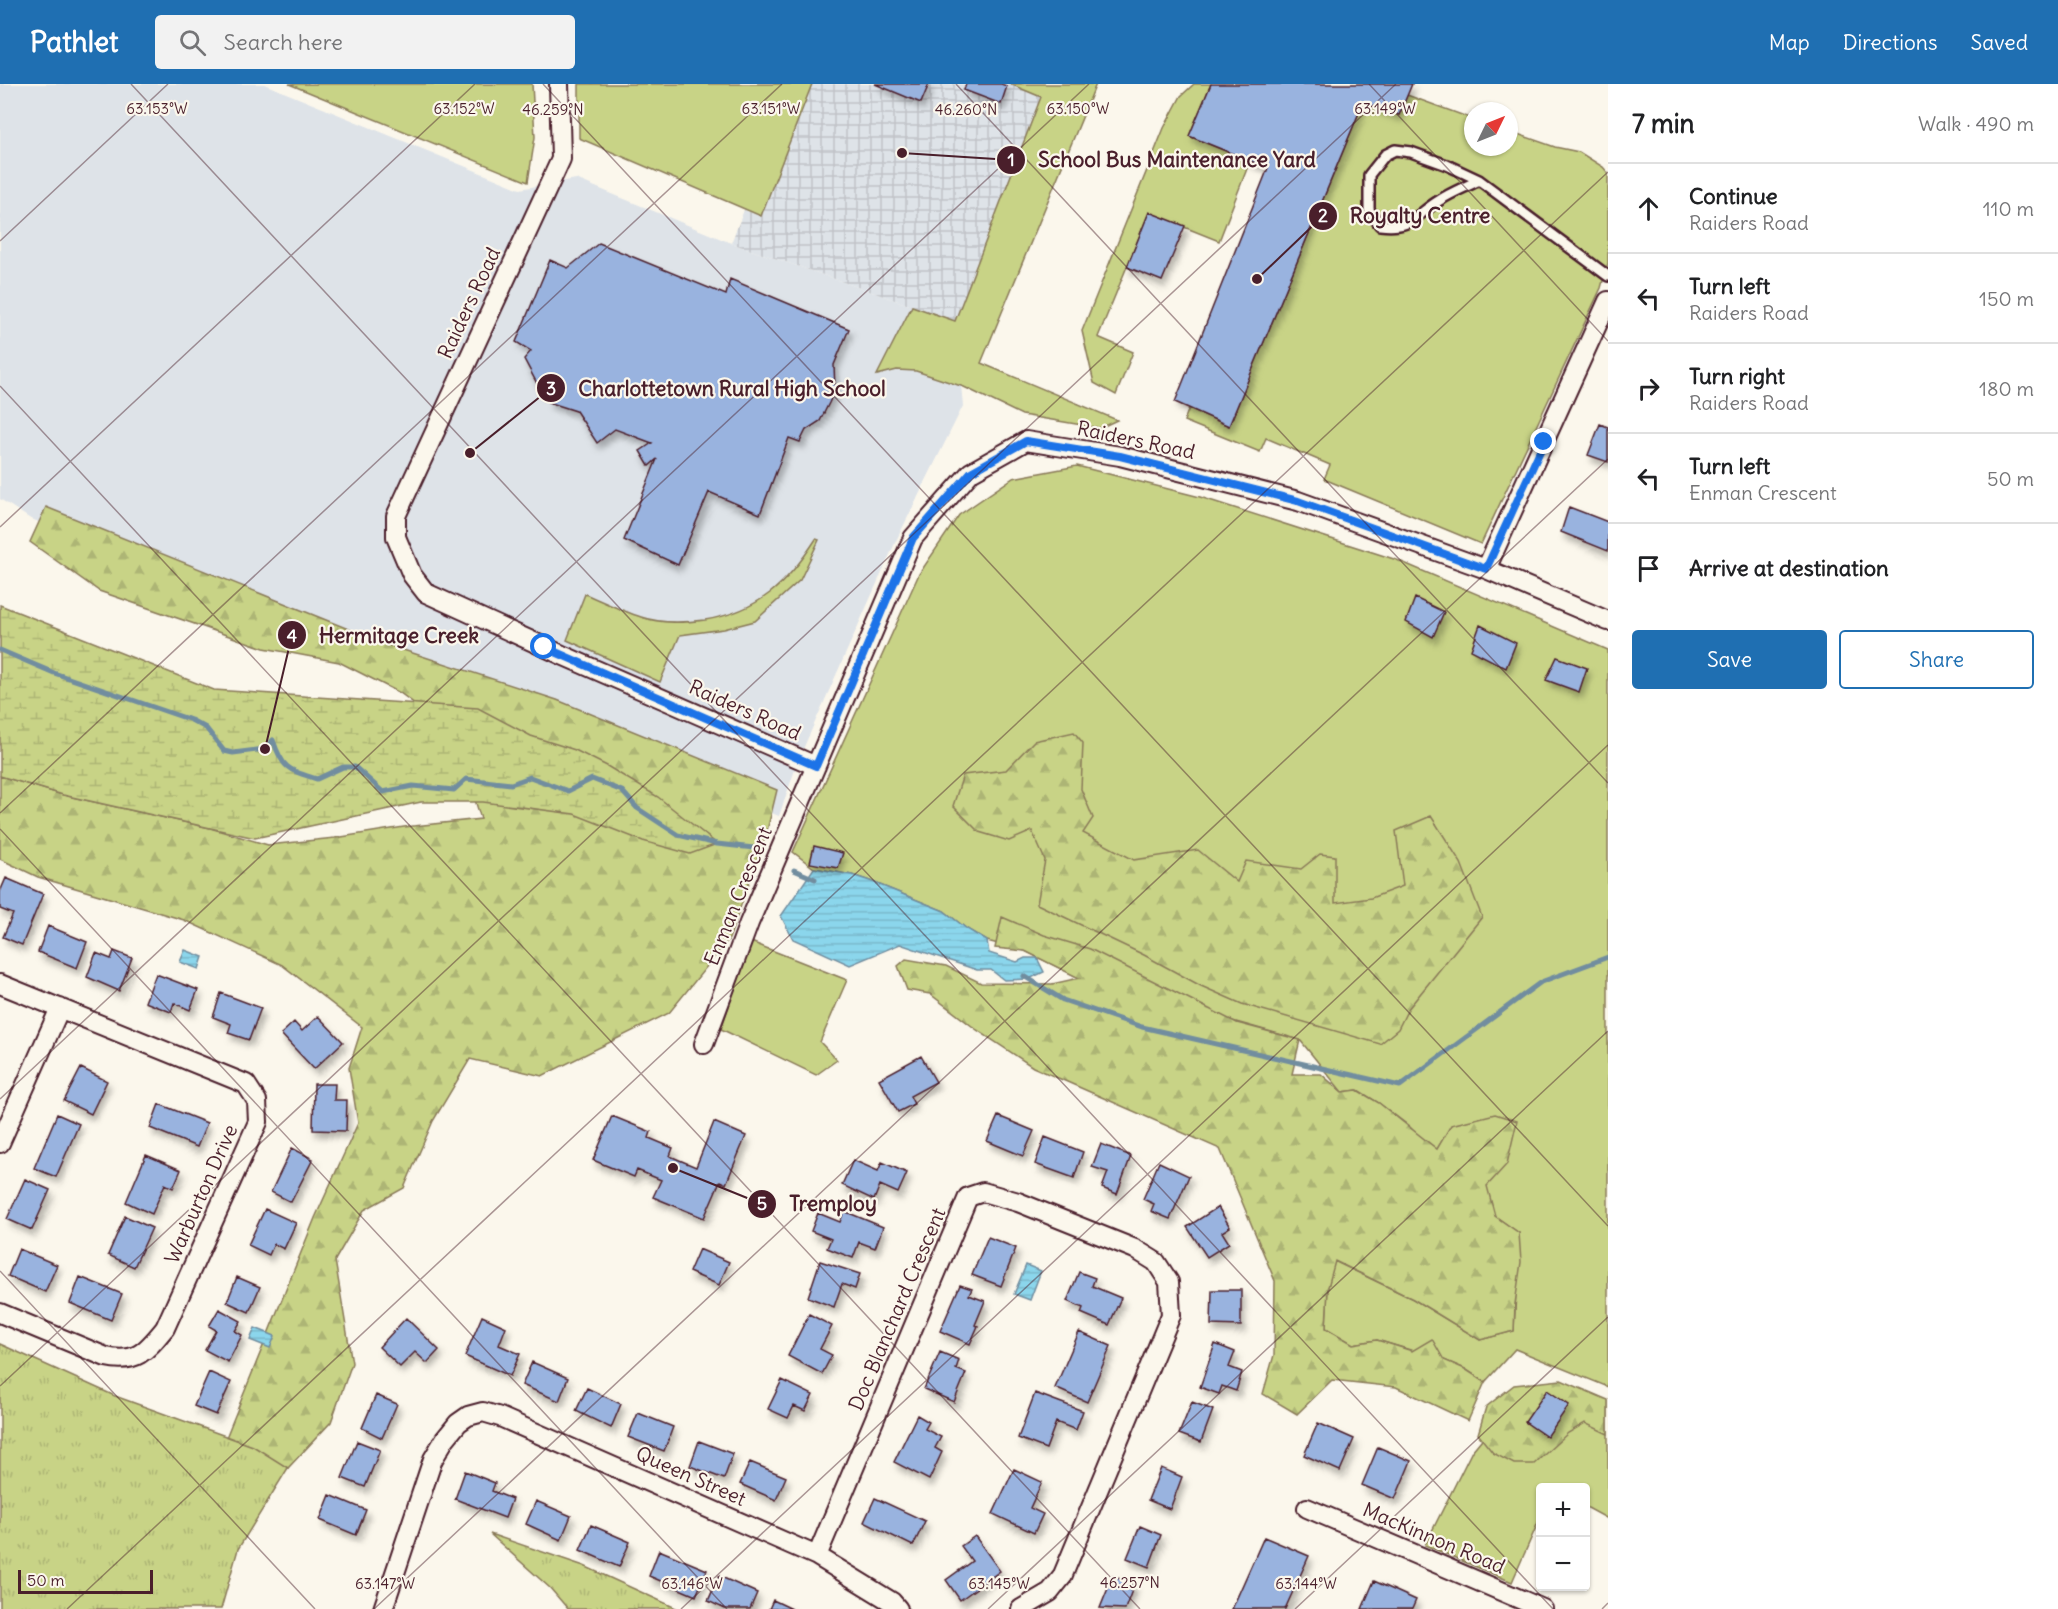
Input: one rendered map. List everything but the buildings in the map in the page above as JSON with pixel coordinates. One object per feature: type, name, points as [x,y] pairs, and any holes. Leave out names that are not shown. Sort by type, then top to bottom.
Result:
[{"type":"street","name":"Raiders Road","points":[[560,84],[561,159],[396,516],[396,537],[412,575],[426,593],[816,766],[913,538],[971,472],[1026,441],[1120,456],[1298,501],[1486,569]]},
{"type":"street","points":[[1608,301],[1486,569],[1608,621]]},
{"type":"street","name":"Enman Crescent","points":[[704,1044],[749,923],[816,766]]},
{"type":"street","name":"Warburton Drive","points":[[0,984],[246,1084],[257,1101],[258,1122],[165,1328],[145,1351],[120,1360],[106,1357],[0,1313]]},
{"type":"street","points":[[0,1143],[60,1008]]},
{"type":"street","name":"Doc Blanchard Crescent","points":[[817,1556],[968,1197],[983,1192],[1018,1202],[1135,1249],[1156,1262],[1169,1282],[1171,1315],[1062,1577],[1050,1592],[1021,1609]]},
{"type":"street","name":"Queen Street","points":[[383,1609],[433,1459],[458,1423],[468,1416],[483,1412],[500,1417],[817,1556],[892,1602],[898,1609]]},
{"type":"street","name":"MacKinnon Road","points":[[1306,1508],[1544,1609]]},
{"type":"lane","points":[[1479,180],[1440,199],[1414,219],[1397,227],[1380,225],[1369,210],[1367,194],[1369,175],[1385,155],[1395,150],[1411,152],[1479,180],[1608,276]]},
{"type":"shaded area","points":[[0,84],[264,84],[520,189],[576,179],[731,243],[955,321],[963,406],[895,543],[799,758],[779,816],[444,681],[398,671],[29,518],[0,499]]},
{"type":"shaded area","points":[[812,84],[1010,84],[1041,97],[955,321],[731,243],[744,210],[761,216]]},
{"type":"green space","points":[[289,84],[532,84],[535,137],[528,182]]},
{"type":"green space","points":[[579,84],[812,84],[761,216],[579,138]]},
{"type":"green space","points":[[1010,84],[1096,84],[981,363],[1117,420],[1100,428],[1022,415],[964,387],[916,371],[897,370],[877,375],[912,306],[955,321],[1041,97]]},
{"type":"green space","points":[[1194,84],[1211,84],[1189,136],[1250,161],[1219,241],[1149,213],[1098,337],[1133,352],[1116,395],[1094,383],[1082,331],[1164,128],[1181,96]]},
{"type":"green space","points":[[1407,95],[1464,116],[1464,156],[1518,156],[1518,134],[1555,147],[1579,152],[1603,167],[1608,173],[1608,263],[1601,288],[1481,544],[1324,479],[1330,465],[1266,438],[1260,452],[1184,421],[1189,408],[1229,426],[1363,103],[1399,115]]},
{"type":"green space","points":[[1077,466],[1200,497],[1397,560],[1608,650],[1608,1387],[1515,1349],[1485,1382],[1465,1369],[1444,1360],[1377,1340],[1353,1344],[1326,1328],[1328,1287],[1334,1261],[1413,1299],[1480,1340],[1514,1331],[1519,1233],[1495,1216],[1409,1126],[1358,1090],[1342,1092],[1300,1040],[1080,978],[1025,951],[987,941],[944,911],[852,875],[814,868],[793,852],[919,574],[959,515],[1013,478]]},
{"type":"green space","points":[[46,507],[388,645],[557,700],[777,790],[766,835],[729,939],[669,1013],[542,1076],[470,1059],[433,1121],[404,1188],[364,1210],[335,1260],[352,1363],[331,1422],[288,1468],[225,1440],[315,1218],[358,1123],[349,1068],[362,1027],[282,965],[184,920],[38,877],[0,859],[0,776],[63,795],[210,828],[268,845],[481,819],[454,733],[400,693],[339,662],[264,648],[99,591],[30,542]]},
{"type":"green space","points":[[816,539],[819,540],[800,580],[755,621],[724,629],[680,635],[660,682],[567,640],[585,594],[634,615],[665,622],[705,620],[741,610],[770,593],[782,582]]},
{"type":"green space","points":[[0,605],[214,690],[478,708],[531,736],[575,750],[607,766],[658,797],[717,844],[690,854],[643,841],[574,814],[483,802],[421,802],[255,838],[63,795],[0,776]]},
{"type":"green space","points":[[1074,732],[1083,743],[1081,789],[1093,818],[1083,833],[1134,860],[1198,850],[1237,882],[1246,861],[1301,869],[1320,854],[1335,856],[1335,903],[1371,898],[1403,886],[1396,831],[1431,816],[1461,863],[1482,917],[1408,1009],[1398,1029],[1380,1044],[1242,1004],[1201,986],[1144,955],[1037,904],[1045,860],[1032,831],[1009,841],[979,832],[953,806],[963,775],[1006,770],[1034,741]]},
{"type":"green space","points":[[1002,917],[1044,935],[1090,949],[1237,1023],[1300,1040],[1292,1074],[1321,1074],[1342,1092],[1357,1090],[1379,1103],[1437,1149],[1451,1125],[1495,1114],[1517,1121],[1507,1164],[1487,1186],[1495,1216],[1519,1233],[1521,1262],[1514,1331],[1480,1340],[1413,1299],[1335,1261],[1328,1287],[1326,1328],[1353,1344],[1377,1340],[1412,1351],[1432,1339],[1444,1360],[1465,1369],[1485,1382],[1468,1421],[1396,1387],[1332,1380],[1297,1414],[1263,1394],[1274,1355],[1275,1281],[1220,1149],[1033,1067],[977,1030],[930,994],[907,990],[898,966],[906,959],[946,966],[981,983],[1052,984],[1079,978],[1025,951],[995,948]]},
{"type":"green space","points":[[751,942],[847,980],[820,1042],[837,1060],[816,1075],[721,1029]]},
{"type":"green space","points":[[0,1344],[115,1396],[253,1446],[288,1468],[238,1549],[221,1609],[0,1609]]},
{"type":"green space","points":[[1561,1380],[1608,1400],[1608,1434],[1585,1423],[1568,1433],[1534,1464],[1514,1464],[1493,1453],[1478,1434],[1486,1407],[1514,1385]]},
{"type":"green space","points":[[1528,1383],[1608,1401],[1608,1519],[1590,1509],[1590,1483],[1536,1483],[1536,1527],[1512,1582],[1425,1545],[1472,1451]]},
{"type":"green space","points":[[490,1534],[584,1566],[678,1609],[568,1609],[550,1588]]},
{"type":"water","points":[[814,868],[852,875],[944,911],[987,941],[989,953],[1017,962],[1025,958],[1037,958],[1044,972],[1029,979],[1004,980],[991,970],[977,970],[900,944],[850,965],[793,939],[781,916]]},
{"type":"water","points":[[185,950],[203,957],[199,969],[180,962]]},
{"type":"water","points":[[1026,1265],[1041,1271],[1030,1300],[1014,1294]]},
{"type":"water","points":[[255,1328],[275,1336],[270,1348],[250,1340]]},
{"type":"waterway","points":[[0,650],[54,673],[191,720],[206,728],[224,751],[233,753],[265,749],[273,740],[280,757],[288,767],[317,779],[343,767],[355,767],[383,792],[413,786],[454,790],[466,779],[511,784],[530,777],[568,791],[592,779],[622,791],[637,808],[678,835],[717,844],[754,848]]},
{"type":"waterway","points":[[794,870],[815,879]]},
{"type":"waterway","points":[[1024,976],[1063,1000],[1142,1027],[1400,1086],[1541,982],[1608,957]]},
{"type":"place","name":"School Bus Maintenance Yard","points":[[902,153]]},
{"type":"place","name":"Royalty Centre","points":[[1257,279]]},
{"type":"place","name":"Charlottetown Rural High School","points":[[470,453]]},
{"type":"place","name":"Hermitage Creek","points":[[265,749]]},
{"type":"place","name":"Tremploy","points":[[673,1168]]},
{"type":"route","points":[[544,647],[816,766],[913,538],[971,472],[1026,441],[1120,456],[1298,501],[1486,569],[1544,442]]}]
